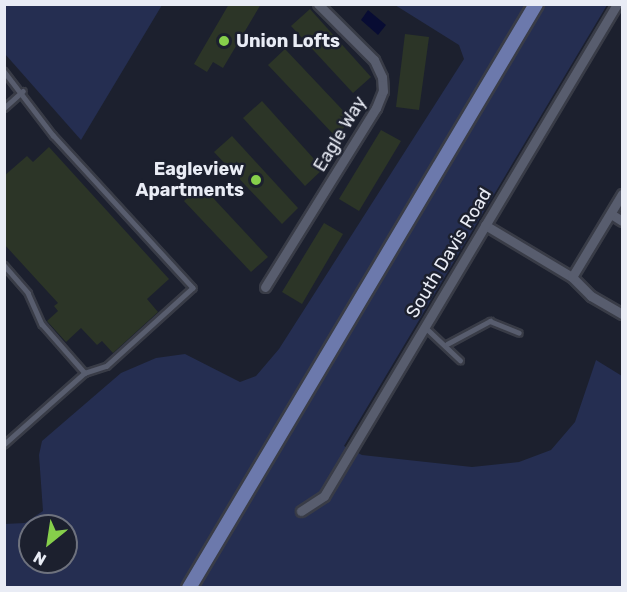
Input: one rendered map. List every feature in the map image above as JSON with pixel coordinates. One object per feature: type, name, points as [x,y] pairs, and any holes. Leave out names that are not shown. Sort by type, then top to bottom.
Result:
[{"type":"main road","points":[[189,588],[536,4]]},
{"type":"street","name":"Eagle Way","points":[[265,287],[375,110],[383,91],[382,77],[374,60],[318,4]]},
{"type":"street","name":"South Davis Road","points":[[302,511],[324,496],[423,326],[617,4]]},
{"type":"street","points":[[572,277],[622,194]]},
{"type":"street","points":[[610,214],[622,221]]},
{"type":"street","points":[[485,225],[572,277],[591,297],[622,314]]},
{"type":"lane","points":[[4,71],[23,91],[53,135],[193,288],[107,366],[85,373],[4,446]]},
{"type":"lane","points":[[4,108],[23,91]]},
{"type":"lane","points":[[4,266],[28,293],[42,324],[85,373]]},
{"type":"lane","points":[[447,344],[490,321],[519,333]]},
{"type":"lane","points":[[423,326],[447,344],[460,360]]},
{"type":"shaded area","points":[[4,5],[162,5],[81,140],[5,54]]},
{"type":"shaded area","points":[[395,5],[534,5],[186,587],[5,587],[4,524],[18,523],[18,574],[78,574],[78,514],[38,514],[43,511],[39,455],[42,441],[121,373],[156,358],[185,354],[240,382],[256,376],[279,349],[464,59],[459,45]]},
{"type":"shaded area","points":[[539,5],[607,5],[344,446],[362,455],[472,467],[519,462],[551,450],[575,422],[596,360],[622,376],[622,587],[192,588]]},
{"type":"shaded area","points":[[368,10],[386,25],[378,35],[361,20]]},
{"type":"building","name":"Union Lofts","points":[[229,4],[261,4],[223,68],[213,62],[207,72],[194,64]]},
{"type":"building","points":[[310,9],[371,77],[353,93],[291,26]]},
{"type":"building","points":[[405,34],[429,37],[419,110],[396,107]]},
{"type":"building","points":[[285,49],[352,120],[335,136],[268,65]]},
{"type":"building","name":"Eagleview Apartments","points":[[262,101],[323,169],[305,186],[243,118]]},
{"type":"building","points":[[381,130],[401,141],[359,211],[339,199]]},
{"type":"building","name":"Eagleview Apartments","points":[[232,136],[298,208],[282,224],[214,152]]},
{"type":"building","points":[[49,147],[169,279],[147,299],[158,312],[113,353],[102,341],[97,345],[81,328],[66,342],[47,321],[58,311],[54,306],[58,303],[4,244],[4,176],[27,156],[33,162]]},
{"type":"building","name":"Eagleview Apartments","points":[[201,185],[268,257],[251,272],[184,201]]},
{"type":"building","points":[[324,223],[343,234],[302,304],[282,292]]},
{"type":"place","name":"Union Lofts","points":[[224,41]]},
{"type":"place","name":"Eagleview Apartments","points":[[256,180]]}]
